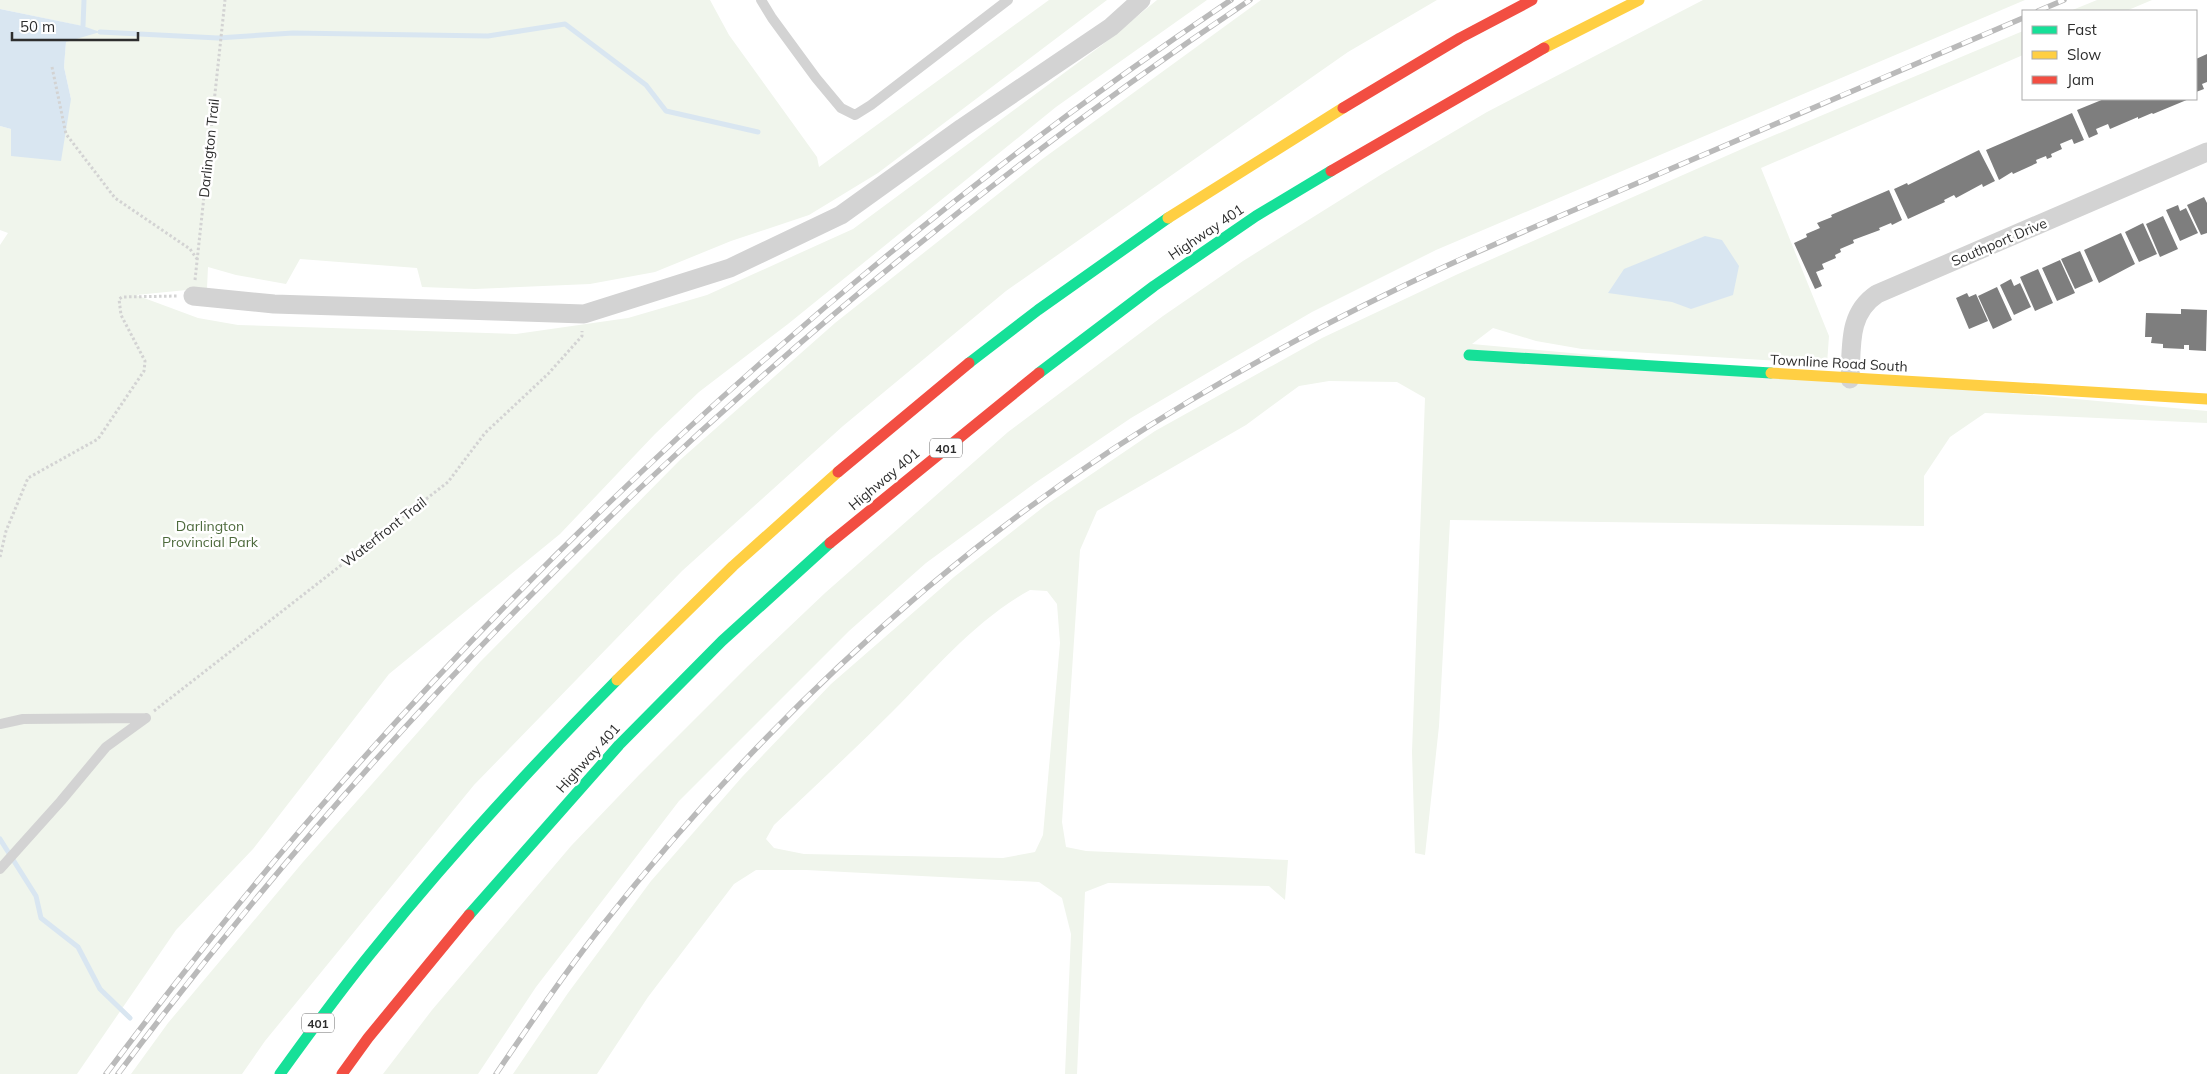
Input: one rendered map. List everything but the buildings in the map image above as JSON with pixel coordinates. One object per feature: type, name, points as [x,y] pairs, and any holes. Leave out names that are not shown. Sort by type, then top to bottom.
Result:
[{"type":"main road","name":"401","points":[[280,1074],[356,972],[449,860],[575,722],[662,634],[762,539],[879,438],[940,386],[1036,311],[1121,249],[1314,125],[1498,17],[1532,0]]},
{"type":"main road","name":"Highway 401","points":[[342,1074],[368,1038],[486,894],[626,738],[722,641],[825,548],[1016,390],[1154,286],[1256,216],[1342,164],[1557,42],[1639,0]]},
{"type":"main road","name":"Townline Road South","points":[[1469,355],[2207,399]]},
{"type":"street","points":[[193,296],[274,304],[584,314],[730,268],[841,215],[962,128],[1111,27],[1141,0]]},
{"type":"street","name":"Southport Drive","points":[[1850,379],[1853,330],[1858,312],[1867,301],[1877,294],[2207,152]]},
{"type":"lane","points":[[761,0],[816,78],[841,108],[856,115],[1008,0]]},
{"type":"lane","points":[[0,724],[23,719],[146,718]]},
{"type":"lane","points":[[0,869],[106,747],[146,718]]},
{"type":"path","name":"Darlington Trail","points":[[193,296],[224,0]]},
{"type":"path","points":[[52,67],[66,134],[115,198],[190,249],[198,259]]},
{"type":"path","points":[[0,557],[6,531],[28,478],[98,439],[144,371],[146,361],[121,315],[119,298],[122,296],[193,296]]},
{"type":"path","name":"Waterfront Trail","points":[[146,718],[448,482],[486,433],[548,374],[582,336],[584,314]]},
{"type":"green space","name":"Darlington Provincial Park","points":[[0,0],[710,0],[729,35],[817,157],[819,167],[1049,0],[1107,0],[878,173],[809,215],[731,241],[655,272],[590,284],[475,289],[422,287],[417,268],[300,259],[286,284],[236,275],[208,267],[207,288],[136,295],[198,318],[238,325],[516,334],[628,318],[707,295],[853,229],[1102,45],[1157,0],[1207,0],[1056,107],[788,324],[699,392],[655,434],[560,534],[389,674],[253,849],[176,930],[77,1074],[0,1074],[0,245],[8,233],[0,230],[0,126],[11,129],[71,99],[64,67],[66,41],[82,26],[0,9]]},
{"type":"green space","points":[[1261,0],[1437,0],[1348,52],[1006,291],[843,426],[682,571],[474,785],[265,1041],[242,1074],[131,1074],[168,1023],[303,862],[480,662],[680,460],[835,323],[1041,160]]},
{"type":"green space","points":[[1703,0],[2025,0],[1436,250],[1312,312],[1131,418],[1035,483],[926,563],[849,631],[679,801],[536,987],[478,1074],[383,1074],[432,1010],[571,846],[639,775],[748,666],[825,593],[1008,432],[1163,316],[1243,261],[1382,174],[1487,112]]},
{"type":"green space","points":[[2097,0],[2152,0],[2128,10],[2072,10]]},
{"type":"green space","points":[[2022,31],[2022,55],[1761,168],[1829,336],[1827,364],[1582,349],[1536,341],[1493,328],[1472,344],[2207,411],[2207,423],[1985,413],[1950,437],[1924,476],[1924,526],[1450,520],[1439,726],[1425,855],[1415,853],[1412,752],[1425,398],[1397,382],[1329,381],[1299,386],[1246,425],[1097,511],[1080,550],[1062,822],[1066,847],[1086,851],[1288,860],[1285,900],[1269,886],[1108,883],[1085,892],[1077,1074],[1065,1074],[1071,934],[1062,898],[1039,882],[806,870],[756,870],[734,884],[648,997],[597,1074],[513,1074],[568,993],[651,881],[742,777],[831,684],[954,577],[1046,505],[1155,431],[1322,338],[1458,274],[1751,145]],"holes":[[[1030,590],[1047,591],[1057,604],[1060,643],[1043,835],[1035,852],[1003,858],[804,854],[774,848],[766,839],[774,825],[878,726],[957,646],[992,615]]]},
{"type":"shaded area","points":[[0,9],[83,26],[100,32],[66,42],[64,67],[71,99],[61,161],[11,156],[11,129],[0,126]]},
{"type":"shaded area","points":[[1705,236],[1722,240],[1739,266],[1733,295],[1691,309],[1672,302],[1608,293],[1624,269]]},
{"type":"waterway","points":[[83,26],[84,0]]},
{"type":"waterway","points":[[100,32],[218,38],[293,33],[488,36],[565,24],[646,85],[666,111],[758,132]]},
{"type":"waterway","points":[[0,839],[36,896],[41,918],[78,947],[100,989],[130,1018]]},
{"type":"railway","points":[[106,1074],[222,925],[343,781],[443,671],[546,565],[652,462],[762,362],[875,266],[991,173],[1109,85],[1231,0]]},
{"type":"railway","points":[[118,1074],[239,920],[366,771],[499,627],[639,489],[784,357],[934,232],[1090,113],[1250,0]]},
{"type":"railway","points":[[2040,10],[2064,0]]},
{"type":"railway","points":[[496,1074],[560,981],[601,927],[656,859],[714,793],[775,729],[838,667],[903,608],[971,552],[1041,499],[1113,449],[1216,385],[1287,345],[1395,290],[1520,233],[2022,18]]},
{"type":"traffic: fast","points":[[1039,373],[1154,286],[1256,216],[1331,171]]},
{"type":"traffic: fast","points":[[969,363],[1038,310],[1168,218]]},
{"type":"traffic: fast","points":[[1469,355],[1771,373]]},
{"type":"traffic: fast","points":[[469,915],[619,745],[722,641],[830,543]]},
{"type":"traffic: fast","points":[[280,1074],[351,978],[433,878],[554,744],[617,680]]},
{"type":"traffic: slow","points":[[1544,48],[1639,0]]},
{"type":"traffic: slow","points":[[1168,218],[1343,108]]},
{"type":"traffic: slow","points":[[1771,373],[2207,399]]},
{"type":"traffic: slow","points":[[617,680],[733,566],[838,472]]},
{"type":"traffic: jam","points":[[1343,108],[1460,38],[1532,0]]},
{"type":"traffic: jam","points":[[1331,171],[1544,48]]},
{"type":"traffic: jam","points":[[838,472],[969,363]]},
{"type":"traffic: jam","points":[[830,543],[1039,373]]},
{"type":"traffic: jam","points":[[342,1074],[368,1038],[469,915]]}]
